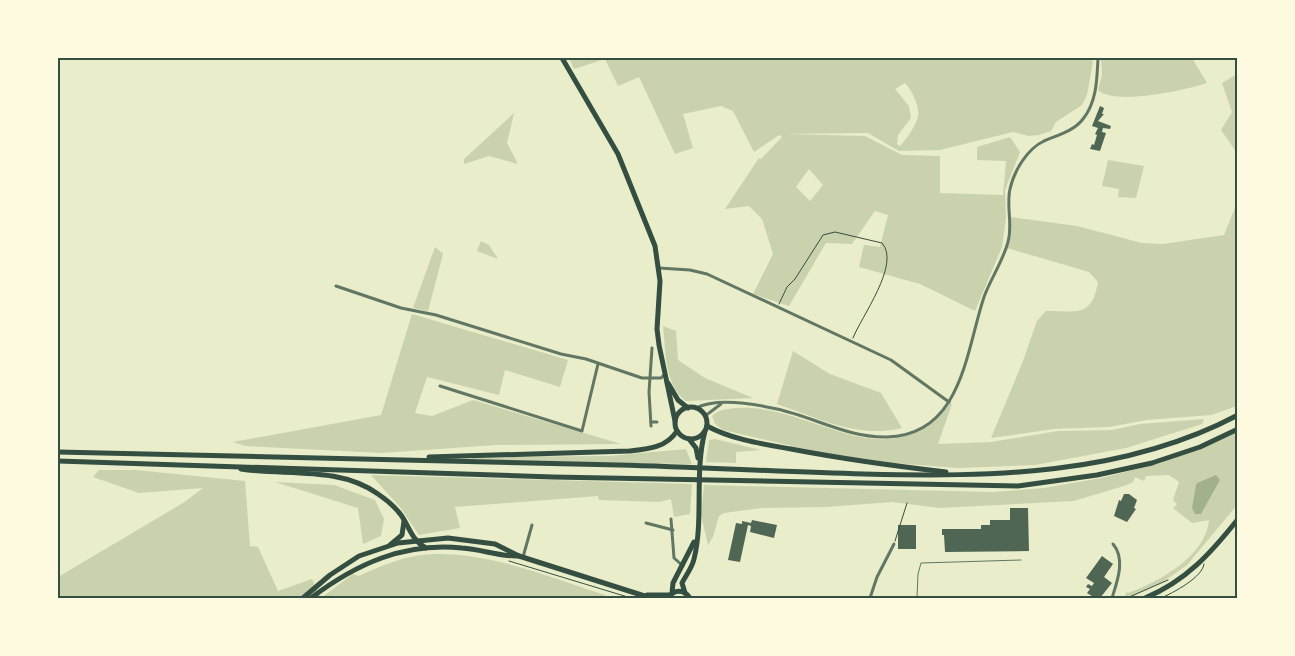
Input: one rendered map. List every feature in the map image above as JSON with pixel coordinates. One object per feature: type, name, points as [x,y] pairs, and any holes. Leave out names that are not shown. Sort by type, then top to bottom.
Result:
[{"type":"main road","points":[[391,459],[629,451],[661,446],[673,437],[677,431],[657,329],[660,281],[655,246],[627,173],[562,58]]},
{"type":"main road","points":[[665,377],[674,394],[688,408]]},
{"type":"main road","points":[[675,421],[679,412],[688,408],[696,408],[705,416],[706,428],[699,464],[696,537],[693,561],[682,583],[685,593],[690,598]]},
{"type":"main road","points":[[58,452],[391,459],[778,472],[966,475],[1041,470],[1132,455],[1163,447],[1238,415]]},
{"type":"main road","points":[[706,428],[729,436],[850,460],[966,475]]},
{"type":"main road","points":[[690,439],[699,437],[706,428]]},
{"type":"main road","points":[[58,461],[553,477],[1018,486],[1097,476],[1152,463],[1200,447],[1238,430]]},
{"type":"main road","points":[[677,431],[690,439],[696,448],[699,464]]},
{"type":"main road","points":[[221,465],[254,471],[342,478],[377,493],[390,503],[404,519],[415,540],[426,548]]},
{"type":"main road","points":[[390,545],[402,535],[404,519]]},
{"type":"main road","points":[[1145,598],[1178,582],[1203,561],[1238,519]]},
{"type":"main road","points":[[670,595],[696,537]]},
{"type":"main road","points":[[303,598],[325,578],[349,562],[390,545],[415,540],[442,538],[470,539],[495,544],[521,557],[644,594],[651,598]]},
{"type":"main road","points":[[311,598],[339,578],[366,563],[392,554],[426,548],[462,548],[509,557],[521,557]]},
{"type":"main road","points":[[644,594],[670,595],[685,593]]},
{"type":"street","points":[[696,408],[708,403],[768,407],[846,431],[886,437],[904,435],[926,425],[939,415],[949,402],[968,359],[984,299],[1009,241],[1010,188],[1016,172],[1032,148],[1075,127],[1084,118],[1094,96],[1098,58]]},
{"type":"street","points":[[659,268],[690,270],[707,274],[891,360],[949,402]]},
{"type":"street","points":[[336,286],[401,308],[436,315],[642,378],[665,377]]},
{"type":"street","points":[[652,348],[649,378],[651,424],[657,422]]},
{"type":"street","points":[[440,386],[582,431],[598,364]]},
{"type":"street","points":[[705,416],[722,404]]},
{"type":"street","points":[[671,519],[674,558],[683,566]]},
{"type":"street","points":[[646,523],[673,530]]},
{"type":"street","points":[[521,557],[532,525]]},
{"type":"street","points":[[870,598],[874,583],[894,544]]},
{"type":"street","points":[[1113,597],[1119,576],[1119,552],[1114,544]]},
{"type":"lane","points":[[917,598],[918,574],[921,563],[1021,560]]},
{"type":"path","points":[[777,307],[787,286],[795,279],[819,240],[829,232],[882,243],[886,247],[887,253],[878,294],[858,326],[852,341]]},
{"type":"path","points":[[894,544],[908,504]]},
{"type":"path","points":[[503,559],[631,598]]},
{"type":"path","points":[[1162,598],[1184,587],[1204,567],[1203,561]]},
{"type":"path","points":[[1127,598],[1170,578]]},
{"type":"shaded area","points":[[569,58],[1091,58],[1093,62],[1087,95],[1082,105],[1056,122],[1051,131],[1039,135],[1029,136],[1013,132],[940,150],[899,151],[868,133],[787,134],[865,136],[902,155],[940,156],[940,193],[1003,195],[1006,161],[977,160],[977,147],[1010,137],[1020,152],[1005,190],[1006,218],[1002,247],[975,311],[920,284],[859,267],[864,245],[880,247],[888,215],[875,211],[852,244],[826,243],[789,306],[753,294],[773,254],[762,219],[749,206],[725,209],[759,158],[761,159],[782,137],[779,135],[754,152],[733,111],[721,106],[683,114],[693,148],[675,154],[639,77],[618,86],[605,59],[574,69]],"holes":[[[905,83],[910,89],[918,107],[918,116],[911,132],[900,146],[897,144],[898,135],[911,118],[909,106],[895,89]],[[809,169],[823,185],[810,201],[796,187]]]},
{"type":"shaded area","points":[[1101,58],[1192,58],[1207,83],[1168,93],[1134,97],[1106,95],[1098,90],[1102,75]]},
{"type":"shaded area","points":[[1237,74],[1237,153],[1221,130],[1232,112],[1222,83]]},
{"type":"shaded area","points":[[514,113],[507,143],[518,164],[489,156],[464,164],[464,159]]},
{"type":"shaded area","points":[[1108,160],[1144,166],[1136,198],[1118,197],[1119,189],[1102,186]]},
{"type":"shaded area","points":[[1237,203],[1237,406],[1211,415],[1147,420],[1109,427],[1054,429],[991,438],[1023,361],[1037,321],[1046,311],[1074,311],[1087,307],[1092,302],[1098,282],[1089,272],[1007,248],[1010,242],[1011,217],[1077,226],[1142,243],[1163,244],[1224,235]]},
{"type":"shaded area","points":[[481,241],[489,245],[498,259],[477,251]]},
{"type":"shaded area","points":[[435,247],[443,254],[428,311],[413,308]]},
{"type":"shaded area","points":[[412,314],[568,360],[560,387],[505,370],[499,395],[427,377],[415,413],[432,416],[473,400],[621,444],[496,445],[381,453],[245,446],[233,442],[381,415]]},
{"type":"shaded area","points":[[663,326],[676,331],[678,360],[705,378],[753,398],[686,401],[679,394],[670,377],[667,367]]},
{"type":"shaded area","points":[[793,351],[830,374],[881,393],[902,428],[886,431],[854,429],[823,421],[777,404]]},
{"type":"shaded area","points":[[950,403],[952,404],[938,444],[991,442],[1058,431],[1112,430],[1140,424],[1204,419],[1202,424],[1126,448],[1035,465],[958,468],[893,463],[823,453],[723,430],[715,424],[712,416],[720,411],[737,408],[765,410],[793,416],[848,434],[875,439],[901,437],[926,426]]},
{"type":"shaded area","points":[[1237,431],[1237,505],[1187,565],[1163,582],[1129,598],[1125,597],[1126,592],[1128,593],[1153,582],[1179,566],[1199,545],[1206,533],[1209,520],[1192,523],[1173,508],[1177,504],[1173,500],[1179,482],[1169,475],[1146,476],[1144,481],[1135,477],[1133,482],[1127,485],[1074,501],[939,508],[893,502],[826,507],[761,508],[724,513],[719,516],[713,537],[708,545],[701,515],[704,485],[994,492],[1044,488],[1101,478],[1161,463]]},
{"type":"shaded area","points":[[715,439],[761,450],[736,452],[736,463],[706,462],[709,440]]},
{"type":"shaded area","points":[[686,449],[692,464],[472,460],[472,457],[609,456]]},
{"type":"shaded area","points":[[99,470],[136,470],[245,481],[250,546],[258,547],[278,591],[312,579],[321,598],[58,598],[58,577],[183,503],[203,488],[139,493],[93,477]]},
{"type":"shaded area","points":[[371,475],[692,484],[690,514],[674,517],[671,499],[660,502],[599,500],[598,496],[455,507],[460,528],[419,535],[400,507]]},
{"type":"shaded area","points":[[1216,475],[1220,480],[1201,514],[1195,514],[1192,508],[1197,483]]},
{"type":"shaded area","points":[[275,482],[334,485],[375,500],[384,519],[381,536],[363,544],[358,508]]},
{"type":"shaded area","points":[[425,554],[457,555],[500,562],[605,595],[604,598],[321,598],[353,574],[359,576],[386,564]]},
{"type":"building","points":[[1100,106],[1104,108],[1102,114],[1104,114],[1098,121],[1111,126],[1110,129],[1103,128],[1102,132],[1106,133],[1100,151],[1090,149],[1092,144],[1094,145],[1097,135],[1095,134],[1098,128],[1092,126]]},
{"type":"building","points":[[1124,494],[1129,494],[1137,500],[1134,508],[1136,509],[1127,522],[1114,516],[1119,500],[1121,501]]},
{"type":"building","points":[[1010,508],[1028,508],[1029,551],[945,552],[942,529],[981,529],[981,525],[990,525],[990,520],[1010,520]]},
{"type":"building","points":[[752,520],[777,525],[774,538],[750,532],[751,526],[748,525],[740,562],[728,560],[736,523],[742,524],[742,521],[751,523]]},
{"type":"building","points":[[898,525],[916,525],[916,549],[898,549]]},
{"type":"building","points":[[1102,556],[1113,564],[1104,577],[1112,583],[1100,598],[1095,598],[1087,593],[1090,589],[1086,587],[1088,584],[1092,586],[1094,583],[1086,578]]}]
